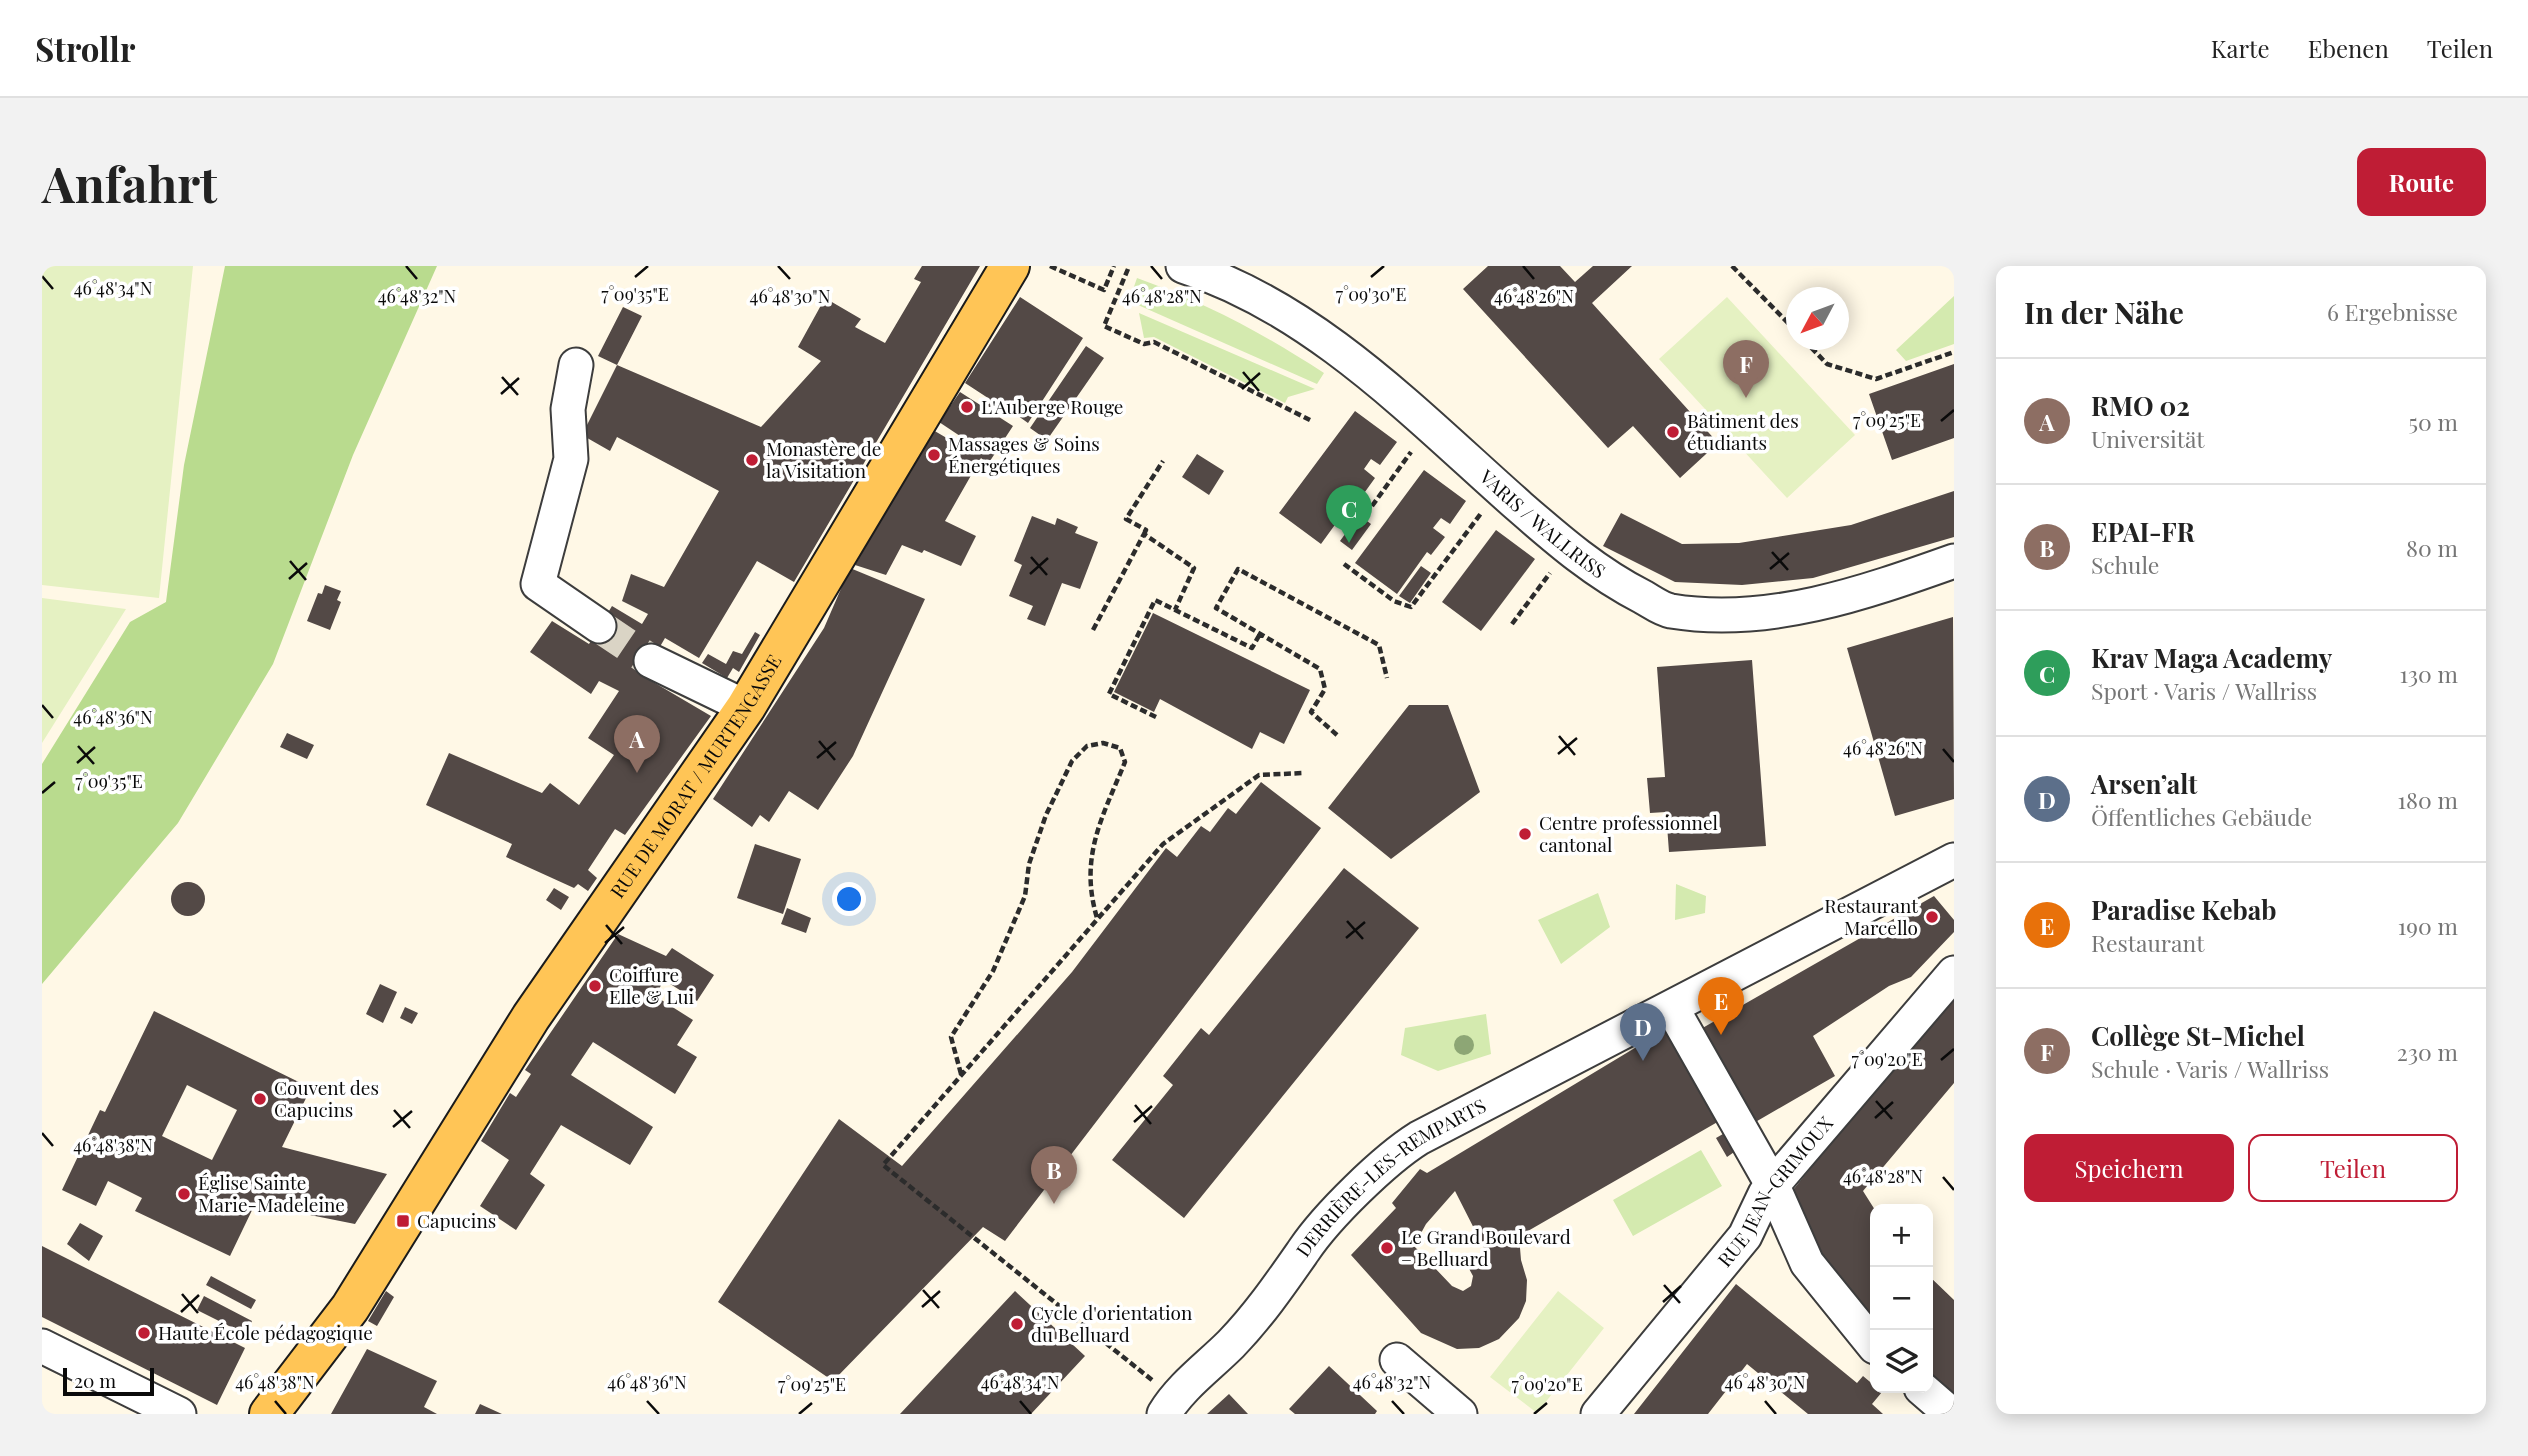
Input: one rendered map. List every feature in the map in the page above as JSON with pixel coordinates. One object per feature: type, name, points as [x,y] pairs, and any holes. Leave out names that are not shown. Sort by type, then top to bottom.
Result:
[{"type":"main road","name":"RUE DE MORAT / MURTENGASSE","points":[[269,1414],[350,1308],[531,1017],[746,707],[1010,266]]},
{"type":"street","name":"VARIS / WALLRISS","points":[[1182,266],[1247,292],[1294,318],[1354,362],[1605,578],[1667,610],[1710,616],[1766,615],[1811,605],[1954,561]]},
{"type":"street","points":[[576,365],[568,409],[571,459],[538,584],[599,626]]},
{"type":"street","points":[[651,661],[746,707]]},
{"type":"street","name":"DERRIÈRE-LES-REMPARTS","points":[[1162,1401],[1230,1345],[1280,1287],[1304,1250],[1394,1154],[1419,1138],[1954,860]]},
{"type":"street","name":"RUE JEAN-GRIMOUX","points":[[1598,1414],[1745,1236],[1773,1186],[1954,972]]},
{"type":"street","points":[[1672,1008],[1773,1186],[1807,1263],[1870,1342]]},
{"type":"street","points":[[42,1346],[178,1414]]},
{"type":"street","points":[[1397,1360],[1460,1414]]},
{"type":"street","points":[[1927,1393],[1951,1414]]},
{"type":"path","points":[[1050,266],[1104,290],[1114,266]]},
{"type":"path","points":[[1731,266],[1786,321]]},
{"type":"path","points":[[1128,269],[1104,326],[1144,344],[1154,342],[1310,420]]},
{"type":"path","points":[[1814,350],[1827,364],[1876,379],[1954,352]]},
{"type":"path","points":[[1373,506],[1418,443]]},
{"type":"path","points":[[1093,630],[1146,530],[1126,519],[1163,461]]},
{"type":"path","points":[[1344,564],[1394,601],[1411,607],[1499,488]]},
{"type":"path","points":[[1144,534],[1194,568],[1175,610]]},
{"type":"path","points":[[1512,624],[1556,564]]},
{"type":"path","points":[[1337,735],[1311,712],[1325,689],[1320,670],[1216,608],[1238,569],[1379,645],[1387,678]]},
{"type":"path","points":[[1156,717],[1109,694],[1155,600],[1252,648],[1260,634]]},
{"type":"path","points":[[961,1075],[951,1037],[993,971],[1025,896],[1029,864],[1046,815],[1072,761],[1087,746],[1103,743],[1120,748],[1125,762],[1094,839],[1089,889],[1098,919]]},
{"type":"path","points":[[1162,1401],[883,1165],[1163,844],[1259,775],[1304,773]]},
{"type":"green space","points":[[42,266],[193,266],[159,598],[42,585]]},
{"type":"green space","points":[[225,266],[437,266],[353,455],[273,664],[178,823],[42,984],[42,764],[130,622],[166,602],[184,465]]},
{"type":"green space","points":[[1137,278],[1234,320],[1324,373],[1317,384],[1129,301]]},
{"type":"green space","points":[[1954,296],[1954,344],[1906,361],[1896,350]]},
{"type":"green space","points":[[1727,297],[1855,435],[1787,498],[1659,359]]},
{"type":"green space","points":[[1139,313],[1315,389],[1288,397],[1285,403],[1154,337],[1144,338]]},
{"type":"green space","points":[[42,598],[126,609],[42,743]]},
{"type":"green space","points":[[1676,884],[1706,896],[1705,913],[1675,920]]},
{"type":"green space","points":[[1598,893],[1610,927],[1561,964],[1538,920]]},
{"type":"green space","points":[[1486,1014],[1491,1054],[1438,1071],[1401,1055],[1405,1028]]},
{"type":"green space","points":[[1701,1150],[1722,1186],[1633,1236],[1613,1200]]},
{"type":"green space","points":[[1558,1291],[1604,1328],[1537,1413],[1490,1377]]},
{"type":"building","points":[[922,266],[980,266],[794,582],[757,561],[699,658],[665,638],[643,676],[711,716],[625,835],[615,829],[588,870],[597,878],[588,891],[578,884],[574,888],[506,857],[512,844],[426,805],[449,753],[542,793],[550,783],[579,805],[614,755],[588,738],[619,691],[599,681],[591,694],[530,652],[552,621],[589,644],[612,606],[642,624],[648,614],[622,601],[631,574],[664,587],[719,491],[617,437],[610,451],[582,435],[617,365],[761,427],[821,361],[798,347],[825,298],[861,319],[855,327],[885,343],[921,282],[914,279]]},
{"type":"building","points":[[1488,266],[1560,266],[1575,282],[1593,266],[1632,266],[1592,303],[1718,443],[1680,478],[1633,426],[1608,448],[1463,289]]},
{"type":"building","points":[[1020,297],[1083,338],[1028,423],[1008,409],[1004,416],[986,405],[988,398],[965,383]]},
{"type":"building","points":[[623,307],[642,316],[617,365],[598,356]]},
{"type":"building","points":[[1086,346],[1104,358],[1047,440],[1030,428]]},
{"type":"building","points":[[1954,364],[1954,438],[1892,460],[1869,394]]},
{"type":"building","points":[[960,392],[1013,426],[988,464],[981,458],[945,521],[976,536],[961,566],[924,550],[922,553],[902,545],[886,575],[855,565],[933,430],[962,447],[966,440],[939,422]]},
{"type":"building","points":[[1355,411],[1397,442],[1380,465],[1371,459],[1364,469],[1375,478],[1362,496],[1358,493],[1321,544],[1279,513]]},
{"type":"building","points":[[1197,454],[1224,471],[1209,495],[1182,477]]},
{"type":"building","points":[[1424,470],[1466,501],[1450,524],[1441,518],[1433,528],[1445,537],[1431,555],[1427,552],[1397,594],[1355,563]]},
{"type":"building","points":[[1954,491],[1954,537],[1813,578],[1742,585],[1675,582],[1603,546],[1621,513],[1682,544],[1739,543],[1851,525]]},
{"type":"building","points":[[1359,515],[1371,524],[1352,550],[1340,541]]},
{"type":"building","points":[[1032,516],[1055,525],[1057,518],[1078,527],[1075,533],[1098,542],[1080,589],[1062,583],[1045,626],[1027,619],[1033,606],[1009,596],[1022,565],[1014,561]]},
{"type":"building","points":[[1496,530],[1535,559],[1481,631],[1442,602]]},
{"type":"building","points":[[1421,566],[1431,573],[1410,603],[1399,596]]},
{"type":"building","points":[[850,568],[925,599],[853,756],[818,810],[789,791],[769,822],[760,815],[752,827],[713,799],[824,628]]},
{"type":"building","points":[[325,585],[341,591],[337,600],[341,602],[330,630],[307,621],[318,593],[322,594]]},
{"type":"building","points":[[1153,613],[1310,690],[1284,744],[1260,732],[1252,749],[1160,699],[1154,712],[1114,692]]},
{"type":"building","points":[[1953,617],[1954,799],[1895,816],[1847,648]]},
{"type":"building","points":[[755,632],[760,635],[739,672],[733,668],[727,678],[702,663],[708,654],[726,664],[733,651],[742,654]]},
{"type":"building","points":[[1752,660],[1766,846],[1669,852],[1666,812],[1650,813],[1647,778],[1665,777],[1657,667]]},
{"type":"building","points":[[1409,705],[1448,705],[1480,792],[1391,859],[1328,808]]},
{"type":"building","points":[[287,733],[314,745],[307,759],[280,747]]},
{"type":"building","points":[[1261,782],[1321,828],[1005,1241],[983,1227],[833,1381],[718,1302],[839,1119],[902,1166],[1072,972],[1166,848],[1177,857],[1201,826],[1210,832],[1228,808],[1236,814]]},
{"type":"building","points":[[755,844],[801,859],[783,914],[737,898]]},
{"type":"building","points":[[1344,868],[1419,928],[1184,1218],[1112,1160],[1173,1085],[1163,1076],[1201,1028],[1209,1035]]},
{"type":"building","points":[[188,882],[200,887],[205,899],[200,911],[188,916],[176,911],[171,899],[176,887]]},
{"type":"building","points":[[554,888],[569,897],[561,910],[546,900]]},
{"type":"building","points":[[1934,896],[1954,920],[1954,932],[1911,977],[1889,986],[1813,1036],[1835,1076],[1752,1124],[1699,1030]]},
{"type":"building","points":[[787,908],[811,918],[806,933],[781,924]]},
{"type":"building","points":[[618,934],[666,956],[672,948],[714,975],[697,1001],[664,980],[655,996],[693,1020],[677,1045],[697,1057],[675,1094],[593,1042],[571,1075],[653,1127],[630,1165],[561,1125],[530,1174],[545,1185],[516,1230],[480,1206],[509,1160],[481,1141],[510,1093],[516,1097],[531,1074],[525,1070]]},
{"type":"building","points":[[380,984],[397,992],[383,1023],[366,1014]]},
{"type":"building","points":[[1954,989],[1954,1083],[1863,1191],[1871,1204],[1870,1319],[1818,1252],[1793,1190]]},
{"type":"building","points":[[405,1007],[418,1013],[412,1024],[400,1018]]},
{"type":"building","points":[[154,1011],[311,1088],[282,1147],[387,1174],[355,1224],[255,1204],[230,1256],[135,1211],[142,1198],[108,1181],[96,1206],[62,1190],[100,1110],[105,1112]],"holes":[[[187,1085],[237,1110],[212,1160],[162,1136]]]},
{"type":"building","points":[[1668,1028],[1721,1120],[1519,1236],[1521,1260],[1527,1280],[1526,1301],[1519,1318],[1499,1339],[1479,1348],[1457,1349],[1421,1333],[1351,1255],[1396,1208],[1392,1203],[1420,1169],[1427,1173]],"holes":[[[1455,1191],[1485,1250],[1467,1265],[1473,1276],[1471,1286],[1463,1291],[1452,1286],[1414,1246],[1426,1224]]]},
{"type":"building","points":[[1730,1130],[1740,1148],[1727,1157],[1716,1138]]},
{"type":"building","points":[[80,1223],[103,1236],[89,1261],[67,1244]]},
{"type":"building","name":"Haute École pédagogique","points":[[42,1246],[245,1348],[217,1405],[42,1317]]},
{"type":"building","points":[[211,1276],[256,1300],[251,1309],[206,1285]]},
{"type":"building","points":[[1933,1280],[1954,1300],[1954,1399],[1933,1380]]},
{"type":"building","points":[[1736,1284],[1857,1383],[1863,1376],[1870,1382],[1870,1393],[1881,1393],[1872,1404],[1883,1414],[1808,1414],[1747,1364],[1708,1414],[1634,1414]]},
{"type":"building","points":[[386,1291],[394,1297],[377,1326],[368,1321]]},
{"type":"building","name":"Cycle d'orientation du Belluard","points":[[1015,1291],[1085,1356],[1031,1414],[900,1414]]},
{"type":"building","points":[[204,1296],[252,1321],[245,1334],[197,1310]]},
{"type":"building","points":[[367,1349],[437,1381],[424,1407],[437,1414],[331,1414]]},
{"type":"building","points":[[1329,1366],[1377,1411],[1375,1414],[1295,1414],[1289,1409]]},
{"type":"building","points":[[1229,1394],[1248,1414],[1207,1414]]},
{"type":"building","points":[[480,1404],[502,1414],[475,1414]]},
{"type":"tunnel","points":[[599,626],[651,661]]},
{"type":"place","name":"Collège St-Michel","points":[[1746,398]]},
{"type":"place","name":"L'Auberge Rouge","points":[[967,407]]},
{"type":"place","name":"Bâtiment des étudiants","points":[[1673,432]]},
{"type":"place","name":"Massages & Soins Énergétiques","points":[[934,455]]},
{"type":"place","name":"Monastère de la Visitation","points":[[752,460]]},
{"type":"place","name":"Krav Maga Academy","points":[[1349,543]]},
{"type":"place","name":"RMO 02","points":[[637,773]]},
{"type":"place","name":"Centre professionnel cantonal","points":[[1525,834]]},
{"type":"place","name":"Restaurant Marcello","points":[[1932,917]]},
{"type":"place","name":"Coiffure Elle & Lui","points":[[595,986]]},
{"type":"place","name":"Paradise Kebab","points":[[1721,1035]]},
{"type":"place","name":"Arsen’alt","points":[[1643,1061]]},
{"type":"place","name":"Couvent des Capucins","points":[[260,1099]]},
{"type":"place","name":"Église Sainte Marie-Madeleine","points":[[184,1194]]},
{"type":"place","name":"EPAI-FR","points":[[1054,1204]]},
{"type":"place","name":"Capucins","points":[[403,1221]]},
{"type":"place","name":"Le Grand Boulevard – Belluard","points":[[1387,1248]]},
{"type":"place","name":"Cycle d'orientation du Belluard","points":[[1017,1324]]},
{"type":"place","name":"Haute École pédagogique","points":[[144,1333]]}]
